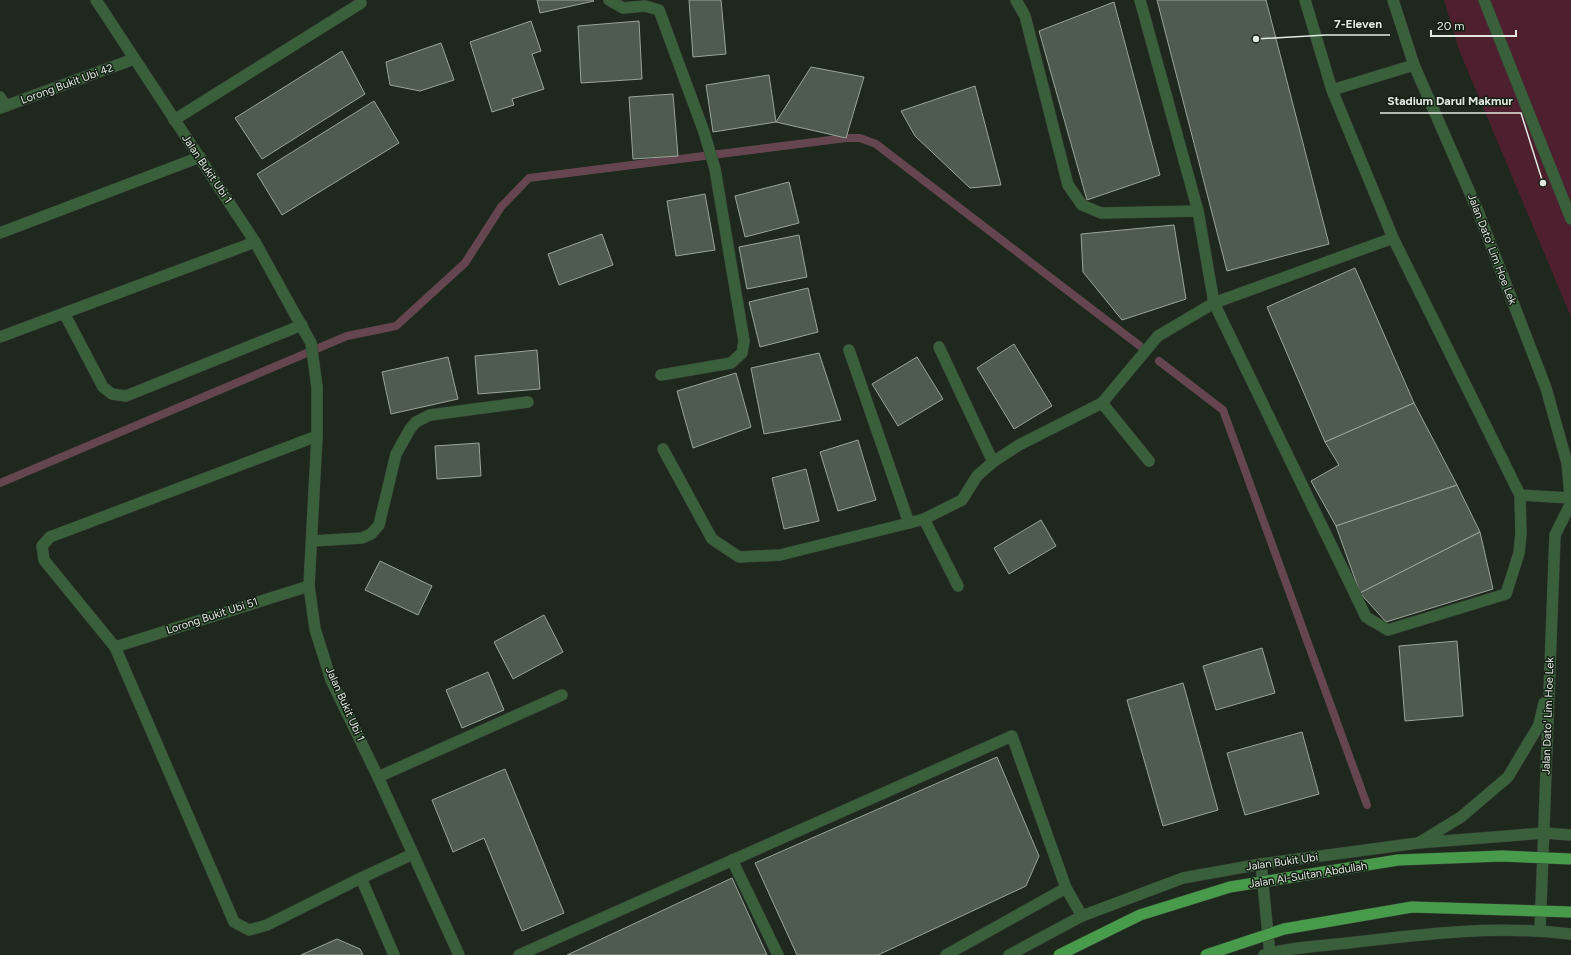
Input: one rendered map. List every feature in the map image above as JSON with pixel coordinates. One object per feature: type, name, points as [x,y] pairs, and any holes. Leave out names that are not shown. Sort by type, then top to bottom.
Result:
[{"type":"main road","name":"Jalan Al-Sultan Abdullah","points":[[1059,955],[1140,915],[1230,887],[1398,860],[1502,856],[1571,859]]},
{"type":"main road","points":[[1206,955],[1284,929],[1412,907],[1571,912]]},
{"type":"street","name":"Jalan Bukit Ubi 1","points":[[96,0],[174,120],[200,157],[254,242],[311,343],[316,387],[316,436],[310,586],[315,629],[331,680],[378,777],[459,955]]},
{"type":"street","points":[[609,0],[623,8],[645,6],[659,10],[704,132],[715,169],[744,340],[742,354],[731,363],[661,375]]},
{"type":"street","points":[[1016,0],[1025,16],[1068,185],[1082,205],[1101,213],[1198,211]]},
{"type":"street","points":[[1140,0],[1198,211],[1214,304],[1366,617],[1388,630],[1506,594],[1519,553],[1521,534],[1520,495],[1393,238],[1332,90],[1305,0]]},
{"type":"street","name":"Jalan Dato' Lim Hoe Lek","points":[[1393,0],[1414,65],[1477,209],[1540,373],[1569,461],[1570,503],[1555,535],[1540,931]]},
{"type":"street","points":[[1484,0],[1571,219]]},
{"type":"street","points":[[174,120],[361,3]]},
{"type":"street","name":"Lorong Bukit Ubi 42","points":[[2,104],[134,59]]},
{"type":"street","points":[[1332,90],[1414,65]]},
{"type":"street","points":[[0,234],[200,157]]},
{"type":"street","points":[[663,448],[712,539],[739,557],[780,555],[924,519],[962,500],[977,476],[993,462],[1018,445],[1102,403],[1158,336],[1214,304],[1393,238]]},
{"type":"street","points":[[0,337],[254,242]]},
{"type":"street","points":[[64,313],[103,387],[112,394],[126,396],[302,325]]},
{"type":"street","points":[[939,347],[993,462]]},
{"type":"street","points":[[849,350],[909,523]]},
{"type":"street","points":[[312,541],[362,538],[371,534],[379,525],[396,454],[410,429],[416,422],[430,416],[528,402]]},
{"type":"street","points":[[1102,403],[1149,461]]},
{"type":"street","points":[[316,436],[50,537],[42,546],[44,560],[115,647],[234,922],[249,930],[267,925],[413,854]]},
{"type":"street","points":[[1520,495],[1570,503]]},
{"type":"street","points":[[924,519],[958,586]]},
{"type":"street","name":"Lorong Bukit Ubi 51","points":[[115,647],[310,586]]},
{"type":"street","points":[[1418,844],[1461,817],[1508,778],[1539,725],[1550,679]]},
{"type":"street","points":[[378,777],[562,695]]},
{"type":"street","points":[[519,955],[1012,736],[1066,888],[1082,916]]},
{"type":"street","name":"Jalan Bukit Ubi","points":[[1009,955],[1082,916],[1183,878],[1261,864],[1418,844],[1544,834],[1571,835]]},
{"type":"street","points":[[732,860],[778,955]]},
{"type":"street","points":[[1261,864],[1268,954],[1331,945],[1463,932],[1540,931],[1571,934]]},
{"type":"street","points":[[361,878],[394,955]]},
{"type":"street","points":[[946,955],[1066,888]]},
{"type":"street","points":[[1320,955],[1331,945]]},
{"type":"shaded area","points":[[1444,0],[1571,0],[1571,317],[1459,50]]},
{"type":"building","points":[[537,0],[593,0],[594,1],[540,13]]},
{"type":"building","points":[[689,0],[721,0],[726,54],[693,57]]},
{"type":"building","points":[[1157,0],[1266,0],[1329,244],[1227,271]]},
{"type":"building","points":[[1114,2],[1160,175],[1087,200],[1039,31]]},
{"type":"building","points":[[531,21],[541,51],[532,54],[544,89],[512,99],[514,105],[492,112],[470,42]]},
{"type":"building","points":[[639,21],[642,79],[581,83],[578,26]]},
{"type":"building","points":[[441,43],[454,80],[420,91],[390,85],[386,62]]},
{"type":"building","points":[[342,51],[365,94],[262,159],[235,118]]},
{"type":"building","points":[[811,67],[864,77],[846,138],[776,122]]},
{"type":"building","points":[[769,75],[776,122],[713,132],[706,85]]},
{"type":"building","points":[[975,86],[1001,185],[970,188],[915,136],[901,111]]},
{"type":"building","points":[[673,94],[678,156],[633,159],[629,97]]},
{"type":"building","points":[[374,101],[399,143],[282,215],[257,174]]},
{"type":"building","points":[[789,182],[799,223],[745,237],[735,196]]},
{"type":"building","points":[[705,194],[715,250],[676,256],[667,201]]},
{"type":"building","points":[[1174,225],[1186,299],[1122,320],[1083,272],[1081,234]]},
{"type":"building","points":[[602,234],[613,265],[559,285],[548,254]]},
{"type":"building","points":[[799,235],[807,277],[747,289],[739,247]]},
{"type":"building","points":[[1355,268],[1414,403],[1325,442],[1267,307]]},
{"type":"building","points":[[808,288],[818,332],[760,347],[749,302]]},
{"type":"building","points":[[1014,344],[1052,406],[1014,429],[977,368]]},
{"type":"building","points":[[537,350],[540,389],[478,394],[475,356]]},
{"type":"building","points":[[819,353],[841,420],[764,434],[751,368]]},
{"type":"building","points":[[448,357],[458,399],[391,414],[382,372]]},
{"type":"building","points":[[917,357],[943,399],[898,426],[872,384]]},
{"type":"building","points":[[736,373],[751,427],[693,448],[677,391]]},
{"type":"building","points":[[1414,403],[1457,485],[1336,526],[1311,481],[1339,465],[1325,442]]},
{"type":"building","points":[[858,440],[876,500],[838,511],[820,452]]},
{"type":"building","points":[[479,443],[481,476],[437,479],[435,446]]},
{"type":"building","points":[[806,469],[819,521],[784,529],[772,478]]},
{"type":"building","points":[[1457,485],[1480,532],[1360,593],[1336,526]]},
{"type":"building","points":[[1041,520],[1056,546],[1009,574],[994,548]]},
{"type":"building","points":[[1480,532],[1493,589],[1386,622],[1360,593]]},
{"type":"building","points":[[380,561],[432,586],[418,615],[365,590]]},
{"type":"building","points":[[544,615],[563,652],[513,679],[494,642]]},
{"type":"building","points":[[1457,641],[1463,716],[1405,721],[1399,646]]},
{"type":"building","points":[[1262,648],[1275,693],[1216,710],[1203,666]]},
{"type":"building","points":[[488,672],[504,710],[462,728],[446,690]]},
{"type":"building","points":[[1183,683],[1218,810],[1163,826],[1127,700]]},
{"type":"building","points":[[1302,732],[1319,794],[1245,815],[1227,753]]},
{"type":"building","points":[[997,757],[1039,856],[1026,886],[878,955],[797,955],[755,863]]},
{"type":"building","points":[[505,769],[564,913],[522,931],[484,838],[453,852],[432,800]]},
{"type":"building","points":[[732,878],[767,955],[567,955]]},
{"type":"building","points":[[337,939],[360,949],[363,955],[301,955]]},
{"type":"waterway","points":[[0,483],[347,336],[396,326],[465,263],[501,207],[529,178],[846,138],[860,138],[876,144],[1140,346]]},
{"type":"waterway","points":[[1159,361],[1223,410],[1367,805]]},
{"type":"place","name":"7-Eleven","points":[[1256,39]]},
{"type":"place","name":"Stadium Darul Makmur","points":[[1543,183]]}]
